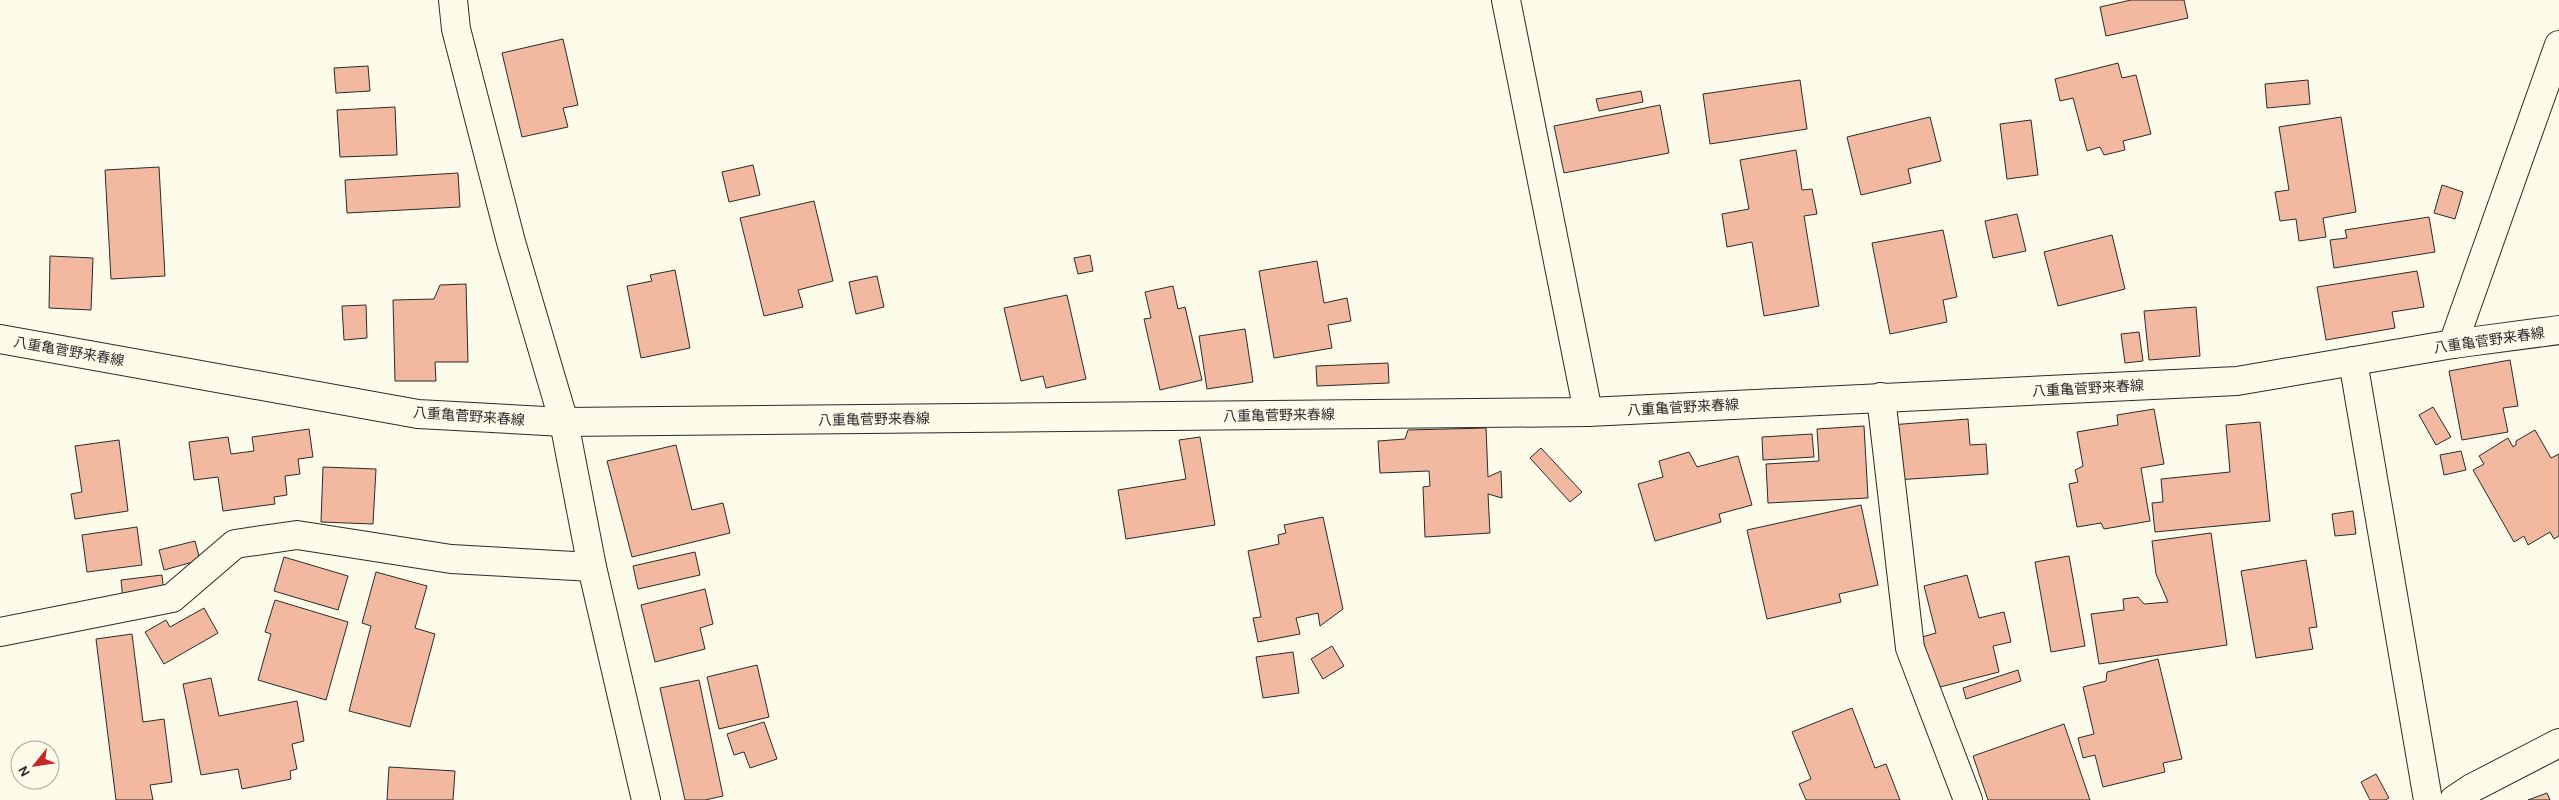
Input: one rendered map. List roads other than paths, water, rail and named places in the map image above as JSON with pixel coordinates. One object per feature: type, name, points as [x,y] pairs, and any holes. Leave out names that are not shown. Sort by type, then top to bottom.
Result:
[{"type":"street","points":[[453,0],[456,29],[511,242],[564,422],[592,567],[646,800]]},
{"type":"street","points":[[1506,0],[1588,412]]},
{"type":"street","points":[[2453,344],[2559,45]]},
{"type":"street","name":"八重亀菅野来春線","points":[[0,339],[418,414],[564,422],[1588,412],[2237,381],[2453,344],[2559,330]]},
{"type":"street","points":[[2353,361],[2428,800]]},
{"type":"street","points":[[1881,397],[1910,648],[1968,800]]},
{"type":"street","points":[[0,632],[172,598],[235,544],[297,535],[451,559],[592,567]]},
{"type":"street","points":[[2454,800],[2472,788],[2559,743]]}]
